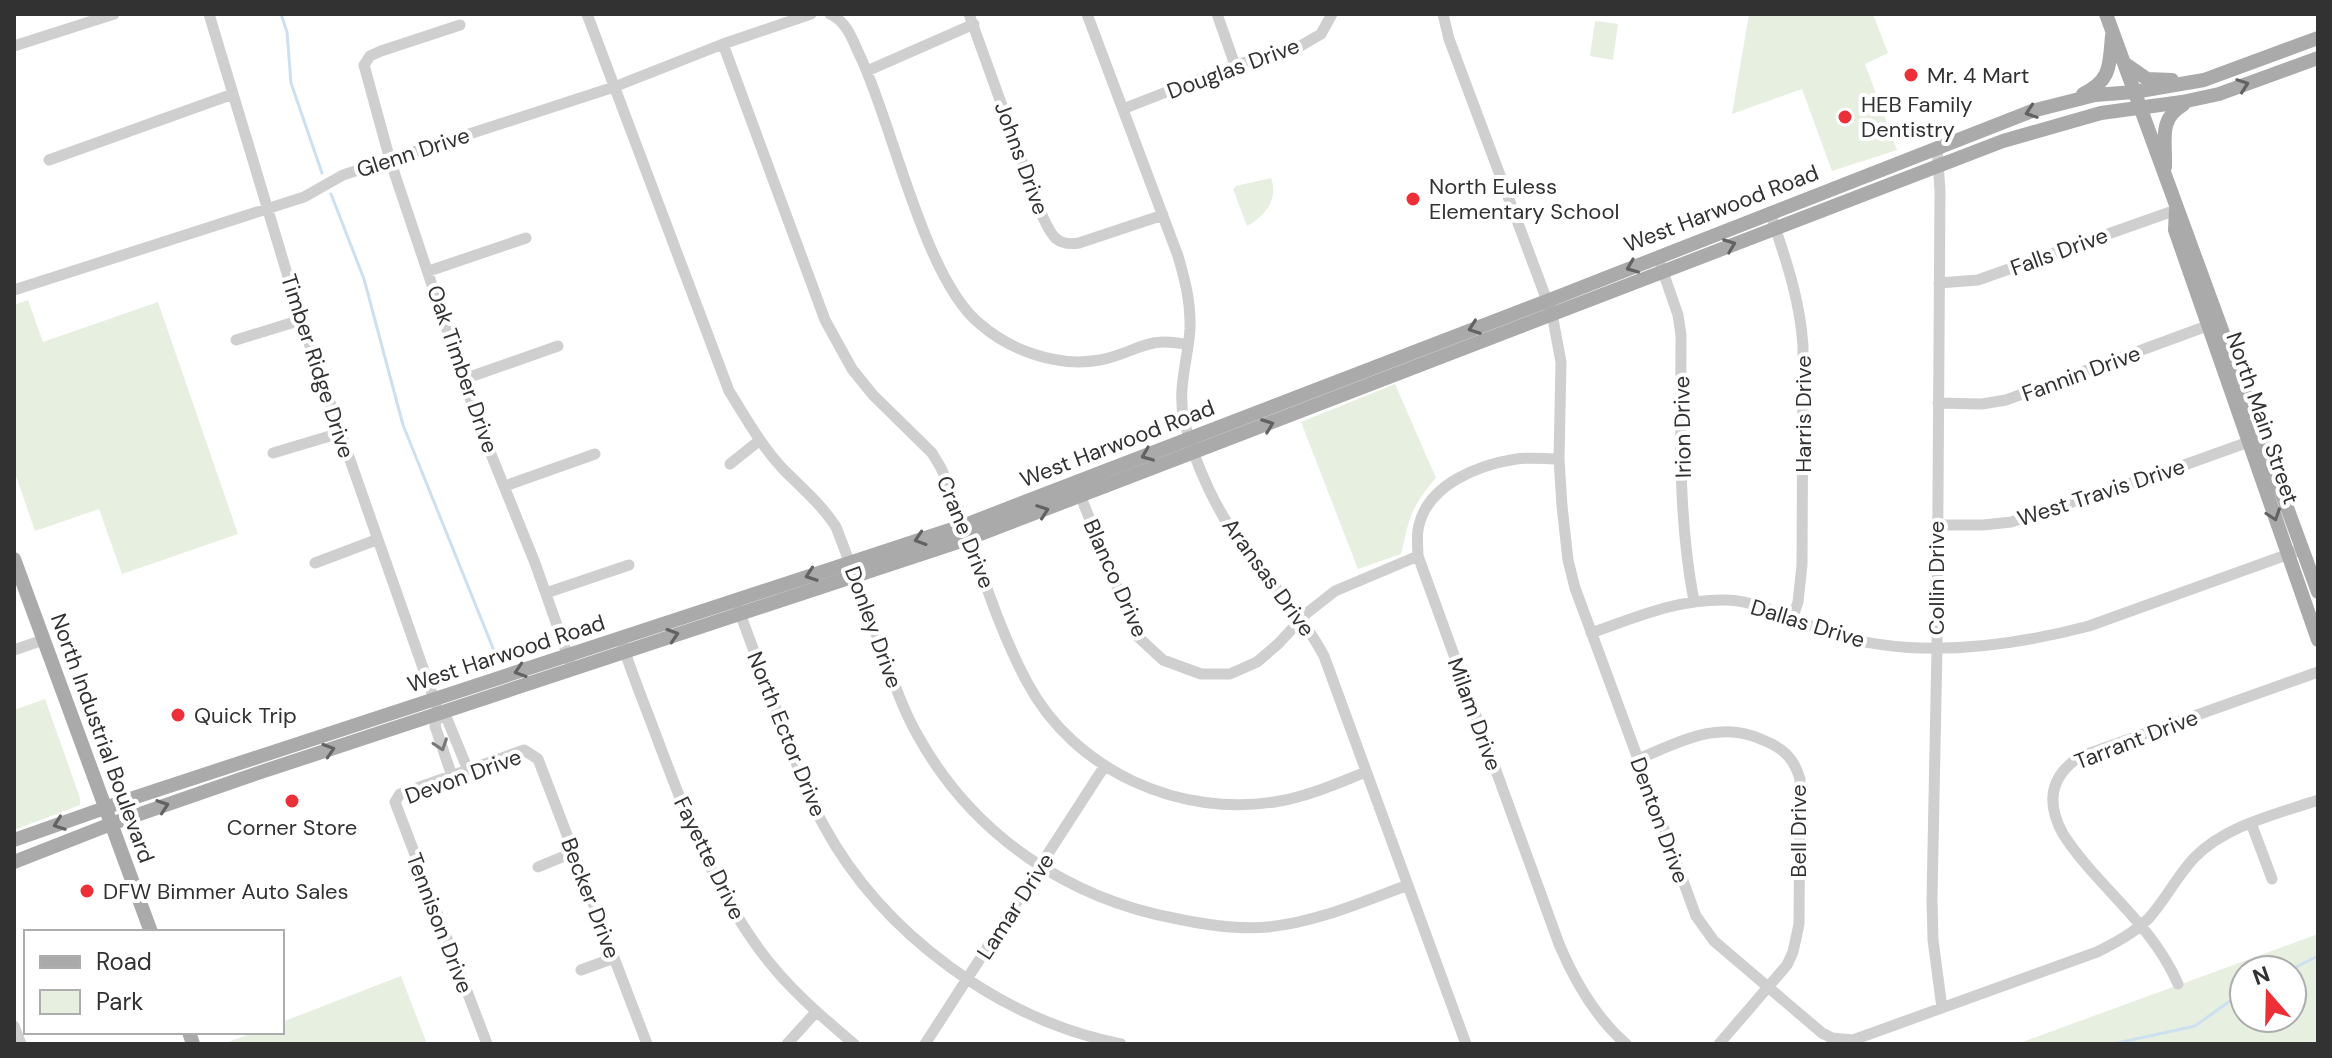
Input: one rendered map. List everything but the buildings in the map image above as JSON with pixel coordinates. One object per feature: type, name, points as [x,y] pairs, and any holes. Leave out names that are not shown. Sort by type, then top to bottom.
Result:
[{"type":"main road","name":"North Main Street","points":[[2106,14],[2176,210],[2186,226],[2213,324],[2254,439],[2287,554],[2318,640]]},
{"type":"main road","points":[[2069,101],[2094,89],[2108,74],[2112,32]]},
{"type":"main road","points":[[2124,63],[2147,79],[2204,80],[2311,40],[2315,59]]},
{"type":"main road","name":"West Harwood Road","points":[[1660,263],[1775,228],[1940,163],[2041,128],[2101,113],[2219,94],[2315,59]]},
{"type":"main road","name":"West Harwood Road","points":[[1078,490],[1190,438],[1550,308],[1660,263],[1770,212],[2032,111],[2095,95],[2204,80]]},
{"type":"main road","points":[[2164,176],[2168,116],[2192,100]]},
{"type":"main road","name":"West Harwood Road","points":[[14,840],[252,759],[436,706],[738,608],[1078,490],[1195,453],[1445,347]]},
{"type":"main road","name":"North Main Street","points":[[2254,439],[2303,549],[2318,592]]},
{"type":"main road","name":"North Industrial Boulevard","points":[[14,559],[150,930]]},
{"type":"main road","name":"West Harwood Road","points":[[14,862],[436,706]]},
{"type":"main road","points":[[252,759],[255,775]]},
{"type":"street","points":[[14,46],[114,14]]},
{"type":"street","name":"Timber Ridge Drive","points":[[209,14],[301,320],[436,706]]},
{"type":"street","name":"Donley Drive","points":[[587,14],[729,391],[760,440],[783,469],[827,513],[836,527],[897,692],[917,736],[976,816],[1025,857],[1062,880],[1129,908],[1203,924],[1268,927],[1312,919],[1408,885]]},
{"type":"street","name":"Glenn Drive","points":[[14,290],[304,197],[343,175],[614,87],[723,44],[811,14]]},
{"type":"street","points":[[830,14],[839,18],[847,29],[867,71],[939,266],[979,324],[1034,355],[1072,362],[1101,360],[1152,342],[1167,340],[1188,345]]},
{"type":"street","name":"Aransas Drive","points":[[1087,14],[1163,215],[1187,290],[1190,317],[1181,397],[1195,453],[1210,491],[1234,535],[1301,621],[1324,656],[1466,1044]]},
{"type":"street","points":[[1217,14],[1235,65]]},
{"type":"street","name":"Douglas Drive","points":[[1123,109],[1235,65],[1297,48],[1321,34],[1332,14]]},
{"type":"street","name":"Denton Drive","points":[[1443,14],[1449,39],[1550,308],[1561,362],[1559,459],[1568,560],[1591,633],[1696,916],[1714,941],[1822,1033],[1841,1040],[1866,1036],[2097,952],[2142,924],[2195,857],[2219,839],[2251,823],[2318,800]]},
{"type":"street","points":[[867,71],[971,19]]},
{"type":"street","name":"Johns Drive","points":[[971,19],[1040,211],[1056,240],[1067,245],[1079,243],[1163,215]]},
{"type":"street","name":"Oak Timber Drive","points":[[460,25],[381,51],[370,56],[364,65],[390,160],[478,422],[570,662]]},
{"type":"street","name":"Crane Drive","points":[[723,44],[825,320],[852,369],[873,395],[932,453],[948,483],[1012,653],[1034,695],[1060,728],[1104,767],[1159,792],[1205,803],[1281,801],[1366,772]]},
{"type":"street","points":[[49,160],[233,94]]},
{"type":"street","name":"Collin Drive","points":[[1937,147],[1940,163],[1937,648],[1932,899],[1933,940],[1942,1008]]},
{"type":"street","name":"Falls Drive","points":[[1939,283],[1978,280],[2176,210]]},
{"type":"street","name":"Harris Drive","points":[[1770,212],[1790,270],[1803,346],[1802,565],[1798,602],[1792,619]]},
{"type":"street","points":[[429,271],[526,238]]},
{"type":"street","name":"Irion Drive","points":[[1660,263],[1678,315],[1681,335],[1682,514],[1694,601]]},
{"type":"street","points":[[236,340],[301,320]]},
{"type":"street","name":"Fannin Drive","points":[[1938,403],[1982,404],[2006,400],[2213,324]]},
{"type":"street","points":[[464,379],[558,346]]},
{"type":"street","points":[[273,453],[340,433]]},
{"type":"street","name":"West Travis Drive","points":[[1936,525],[1983,525],[2023,519],[2254,439]]},
{"type":"street","points":[[730,464],[760,440]]},
{"type":"street","points":[[505,486],[595,454]]},
{"type":"street","name":"Milam Drive","points":[[1559,459],[1516,459],[1450,482],[1428,504],[1422,515],[1418,529],[1418,556],[1559,944],[1585,997],[1626,1044]]},
{"type":"street","name":"Blanco Drive","points":[[1078,490],[1137,636],[1163,660],[1201,674],[1230,674],[1257,662],[1335,591],[1418,556]]},
{"type":"street","points":[[315,563],[376,540]]},
{"type":"street","name":"Dallas Drive","points":[[1591,633],[1685,602],[1730,600],[1849,639],[1898,646],[1982,646],[2055,635],[2129,612],[2303,549]]},
{"type":"street","points":[[546,593],[629,565]]},
{"type":"street","name":"North Ector Drive","points":[[738,608],[803,781],[825,827],[879,901],[902,926],[967,978],[1034,1016],[1077,1033],[1121,1044]]},
{"type":"street","points":[[14,650],[43,640]]},
{"type":"street","name":"Fayette Drive","points":[[623,644],[683,807],[740,921],[763,954],[816,1012],[854,1044]]},
{"type":"street","name":"Tarrant Drive","points":[[2178,984],[2168,961],[2142,924],[2063,834],[2057,823],[2054,799],[2058,776],[2079,757],[2318,672]]},
{"type":"street","points":[[436,706],[447,719],[468,770]]},
{"type":"street","points":[[436,706],[435,726],[452,776]]},
{"type":"street","name":"Bell Drive","points":[[1638,759],[1699,734],[1718,730],[1751,734],[1777,745],[1793,760],[1800,779],[1799,924],[1787,965],[1719,1044]]},
{"type":"street","name":"Devon Drive","points":[[395,802],[400,794],[524,750],[532,753]]},
{"type":"street","name":"Becker Drive","points":[[532,753],[538,759],[647,1044]]},
{"type":"street","name":"Lamar Drive","points":[[925,1044],[1104,767]]},
{"type":"street","name":"Tennison Drive","points":[[395,802],[487,1044]]},
{"type":"street","points":[[2251,823],[2272,879]]},
{"type":"street","points":[[538,867],[574,852]]},
{"type":"street","points":[[581,970],[614,958]]},
{"type":"street","points":[[787,1044],[816,1012]]},
{"type":"street","points":[[14,1026],[21,1044]]},
{"type":"green space","points":[[1749,14],[1873,14],[1888,53],[1865,64],[1897,150],[1832,171],[1802,89],[1732,114]]},
{"type":"green space","points":[[1595,21],[1618,24],[1613,60],[1590,56]]},
{"type":"green space","points":[[1271,178],[1273,193],[1269,206],[1247,226],[1233,189]]},
{"type":"green space","points":[[28,300],[43,342],[158,302],[238,534],[122,574],[99,509],[35,531],[14,470],[14,305]]},
{"type":"green space","points":[[1395,384],[1436,478],[1412,513],[1401,554],[1358,569],[1301,422]]},
{"type":"green space","points":[[45,699],[80,805],[14,830],[14,710]]},
{"type":"green space","points":[[2318,934],[2318,1044],[2017,1044],[2228,967],[2228,1034],[2308,1034],[2308,954],[2263,954]]},
{"type":"green space","points":[[401,976],[427,1044],[223,1044],[250,1034],[284,1034],[284,1021]]},
{"type":"waterway","points":[[281,14],[287,32],[291,83],[322,173]]},
{"type":"waterway","points":[[331,194],[364,279],[403,425],[499,663]]},
{"type":"waterway","points":[[2308,961],[2318,956]]},
{"type":"waterway","points":[[2113,1044],[2195,1026],[2228,1002]]},
{"type":"place","name":"Mr. 4 Mart","points":[[1911,75]]},
{"type":"place","name":"HEB Family Dentistry","points":[[1845,117]]},
{"type":"place","name":"North Euless Elementary School","points":[[1413,199]]},
{"type":"place","name":"Quick Trip","points":[[178,715]]},
{"type":"place","name":"Corner Store","points":[[292,801]]},
{"type":"place","name":"DFW Bimmer Auto Sales","points":[[87,891]]}]
